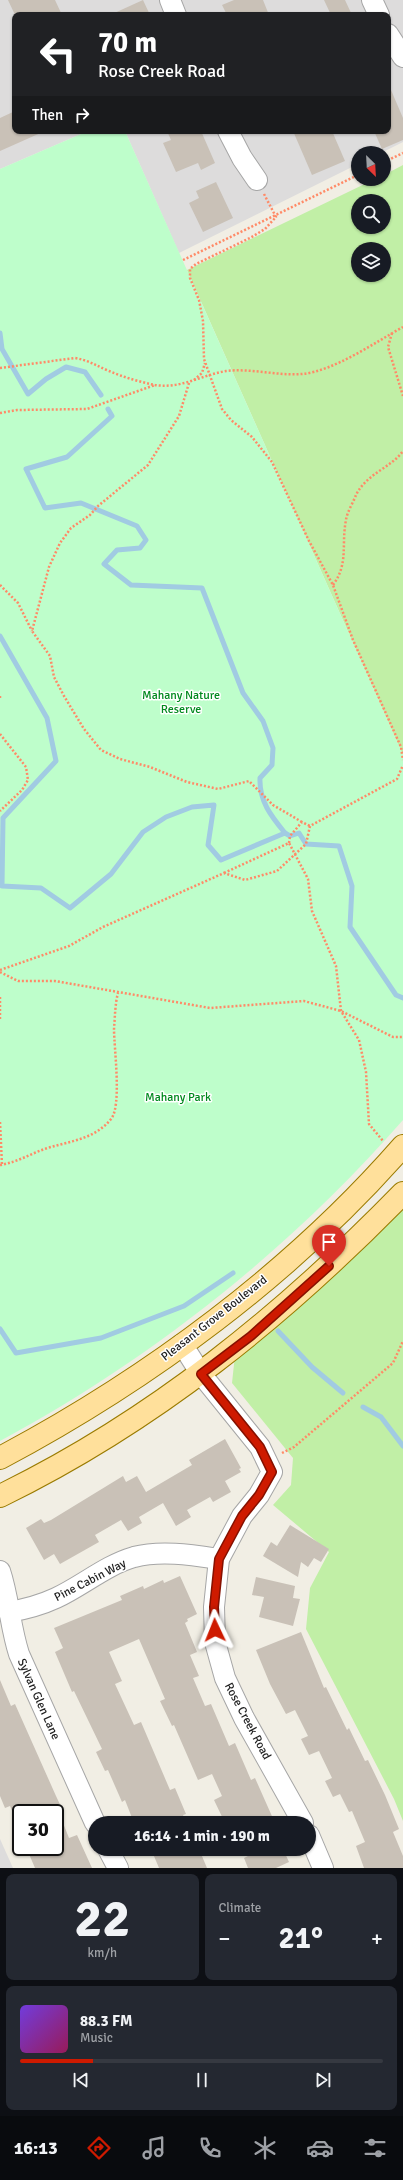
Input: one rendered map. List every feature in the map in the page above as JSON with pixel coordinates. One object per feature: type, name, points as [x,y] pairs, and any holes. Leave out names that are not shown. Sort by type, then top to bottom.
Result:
[{"type":"main road","name":"Pleasant Grove Boulevard","points":[[0,1458],[81,1412],[182,1344],[238,1302],[295,1253],[344,1207],[399,1151]]},
{"type":"main road","points":[[0,1496],[97,1443],[201,1374],[251,1336],[294,1298],[352,1245],[403,1193]]},
{"type":"street","points":[[170,0],[175,12]]},
{"type":"street","points":[[372,0],[378,12]]},
{"type":"street","points":[[391,39],[403,57]]},
{"type":"street","points":[[230,134],[242,158],[257,180]]},
{"type":"street","name":"Rose Creek Road","points":[[182,1344],[201,1374],[256,1442],[272,1472],[259,1495],[242,1516],[219,1559],[214,1607],[215,1642],[224,1678],[244,1718],[299,1816]]},
{"type":"street","name":"Pine Cabin Way","points":[[9,1612],[34,1607],[57,1598],[100,1573],[134,1558],[168,1554],[219,1559]]},
{"type":"street","name":"Sylvan Glen Lane","points":[[0,1571],[6,1589],[12,1633],[19,1654],[92,1816]]},
{"type":"street","points":[[316,1850],[324,1868]]},
{"type":"street","points":[[112,1856],[118,1868]]},
{"type":"path","points":[[391,159],[403,153]]},
{"type":"path","points":[[183,260],[276,217],[351,179]]},
{"type":"path","points":[[257,180],[276,217]]},
{"type":"path","points":[[276,217],[265,229],[196,264],[190,269],[190,278],[201,307],[205,363],[208,375],[222,409],[231,420],[252,437],[272,462],[308,541],[333,585],[353,640],[401,747],[403,760]]},
{"type":"path","points":[[0,413],[17,410],[87,409],[157,385],[191,383],[208,375],[236,370],[278,374],[302,374],[322,370],[403,327]]},
{"type":"path","points":[[392,333],[388,347],[403,396]]},
{"type":"path","points":[[0,368],[75,358],[87,360],[108,371],[138,381],[157,385]]},
{"type":"path","points":[[32,631],[50,567],[60,543],[71,528],[90,515],[98,506],[148,465],[179,416],[191,383],[202,373],[205,363]]},
{"type":"path","points":[[333,585],[341,574],[346,520],[357,493],[375,472],[400,456],[403,451]]},
{"type":"path","points":[[0,585],[18,603],[32,631],[50,656],[54,677],[64,696],[84,729],[100,750],[120,759],[150,767],[187,782],[218,789],[249,781],[273,805],[310,826]]},
{"type":"path","points":[[0,734],[26,767],[28,780],[22,790],[0,811]]},
{"type":"path","points":[[397,779],[403,765]]},
{"type":"path","points":[[224,873],[245,880],[277,871],[306,844],[310,826],[397,779],[403,778]]},
{"type":"path","points":[[302,822],[290,836],[289,843],[308,879],[312,910],[336,966],[341,1011],[359,1040],[366,1072],[369,1124],[399,1151]]},
{"type":"path","points":[[0,971],[69,946],[110,924],[289,843]]},
{"type":"path","points":[[0,971],[18,981],[55,981],[92,986],[118,993],[210,1008],[304,1001],[341,1011],[393,1037],[403,1037]]},
{"type":"path","points":[[0,1122],[1,1165],[17,1162],[41,1150],[90,1135],[101,1129],[112,1119],[116,1092],[114,1029],[118,993]]},
{"type":"path","points":[[0,997],[0,1021]]},
{"type":"path","points":[[266,1460],[294,1447],[393,1363],[403,1341]]},
{"type":"shaded area","points":[[0,0],[403,0],[403,142],[391,148],[391,146],[351,146],[351,167],[179,253],[126,134],[391,134],[391,12],[12,12],[12,134],[81,134],[0,169]]},
{"type":"shaded area","points":[[0,1839],[13,1868],[0,1868]]},
{"type":"green space","points":[[81,134],[126,134],[403,755],[403,1120],[359,1168],[313,1213],[265,1257],[216,1298],[164,1338],[111,1375],[0,1441],[0,169]]},
{"type":"green space","points":[[403,165],[403,755],[187,270],[361,186],[391,186],[391,171]]},
{"type":"green space","points":[[403,1202],[403,1821],[394,1799],[306,1629],[310,1588],[329,1552],[273,1505],[291,1485],[293,1458],[232,1383],[235,1355]]},
{"type":"building","points":[[8,0],[55,0],[61,12],[14,12]]},
{"type":"building","points":[[143,0],[149,12],[117,12]]},
{"type":"building","points":[[234,0],[263,0],[268,12],[226,12],[222,5]]},
{"type":"building","points":[[324,0],[345,0],[351,12],[330,12]]},
{"type":"building","points":[[391,90],[403,118],[403,140],[389,146],[381,146],[375,134],[391,134]]},
{"type":"building","points":[[12,112],[12,134],[38,134],[0,151],[0,118]]},
{"type":"building","points":[[168,134],[202,134],[215,163],[201,170],[198,163],[176,172],[163,143],[171,140]]},
{"type":"building","points":[[294,134],[333,134],[345,161],[312,175]]},
{"type":"building","points":[[216,182],[233,218],[203,232],[189,203],[199,198],[196,191]]},
{"type":"building","points":[[225,1439],[241,1468],[239,1469],[241,1472],[225,1481],[231,1492],[213,1502],[210,1497],[187,1510],[191,1517],[176,1526],[163,1503],[139,1517],[142,1523],[128,1531],[121,1520],[95,1535],[99,1542],[60,1564],[54,1554],[44,1560],[26,1528],[41,1519],[44,1523],[51,1520],[123,1476],[126,1482],[137,1476],[146,1492],[192,1465],[189,1460]]},
{"type":"building","points":[[290,1525],[329,1549],[321,1562],[314,1558],[308,1567],[301,1562],[298,1577],[263,1556],[271,1542],[277,1546]]},
{"type":"building","points":[[180,1576],[197,1614],[187,1619],[188,1621],[185,1623],[197,1652],[190,1655],[199,1676],[193,1678],[205,1706],[211,1704],[229,1746],[235,1743],[251,1780],[255,1778],[272,1816],[222,1816],[214,1800],[222,1796],[212,1774],[198,1780],[174,1725],[172,1726],[160,1701],[165,1699],[139,1639],[109,1652],[122,1681],[115,1684],[134,1725],[141,1722],[170,1790],[175,1788],[186,1814],[184,1816],[131,1816],[125,1800],[122,1802],[108,1770],[105,1771],[96,1752],[102,1749],[74,1691],[72,1692],[55,1652],[63,1648],[54,1628],[122,1600],[120,1596],[143,1586],[144,1589],[163,1580],[164,1583]]},
{"type":"building","points":[[256,1577],[295,1586],[293,1598],[300,1599],[293,1626],[259,1617],[264,1597],[252,1595]]},
{"type":"building","points":[[301,1632],[324,1688],[326,1687],[347,1730],[349,1728],[365,1761],[368,1760],[385,1795],[399,1829],[393,1832],[403,1856],[403,1868],[364,1868],[356,1846],[365,1842],[352,1811],[349,1812],[340,1794],[333,1797],[325,1781],[332,1778],[319,1751],[309,1755],[301,1739],[308,1736],[295,1710],[286,1714],[270,1684],[256,1650]]},
{"type":"building","points":[[0,1680],[11,1706],[15,1704],[60,1804],[12,1804],[12,1811],[10,1806],[5,1808],[0,1796]]},
{"type":"building","points":[[64,1826],[69,1838],[77,1835],[92,1868],[35,1868],[30,1856],[64,1856]]},
{"type":"building","points":[[154,1856],[202,1856],[207,1868],[159,1868]]},
{"type":"building","points":[[248,1856],[286,1856],[289,1862],[276,1868],[248,1868],[244,1858]]},
{"type":"waterway","points":[[0,333],[2,349],[28,394],[46,379],[66,367],[85,372],[101,395]]},
{"type":"waterway","points":[[108,409],[112,416],[67,457],[26,469],[45,508],[81,503],[137,526],[146,540],[140,548],[117,550],[104,564],[131,585],[202,588],[243,693],[263,721],[273,748],[272,765],[260,778],[260,786],[267,808],[285,833]]},
{"type":"waterway","points":[[0,636],[47,718],[56,761],[3,818],[2,886],[41,888],[70,908],[111,874],[143,832],[166,817],[192,807],[214,805],[208,845],[221,860],[285,833],[290,836],[299,833],[306,844],[339,846],[352,886],[350,927],[396,995],[403,998]]},
{"type":"waterway","points":[[0,1329],[16,1353],[101,1338],[184,1306],[233,1273]]},
{"type":"waterway","points":[[278,1331],[312,1367],[343,1393]]},
{"type":"waterway","points":[[363,1407],[381,1417],[403,1446]]},
{"type":"route","points":[[215,1630],[214,1607],[219,1559],[242,1516],[259,1495],[272,1472],[260,1447],[225,1401],[201,1374],[251,1336],[329,1266]]},
{"type":"park label","name":"Mahany Nature Reserve","points":[[181,702]]},
{"type":"park label","name":"Mahany Park","points":[[178,1097]]}]
